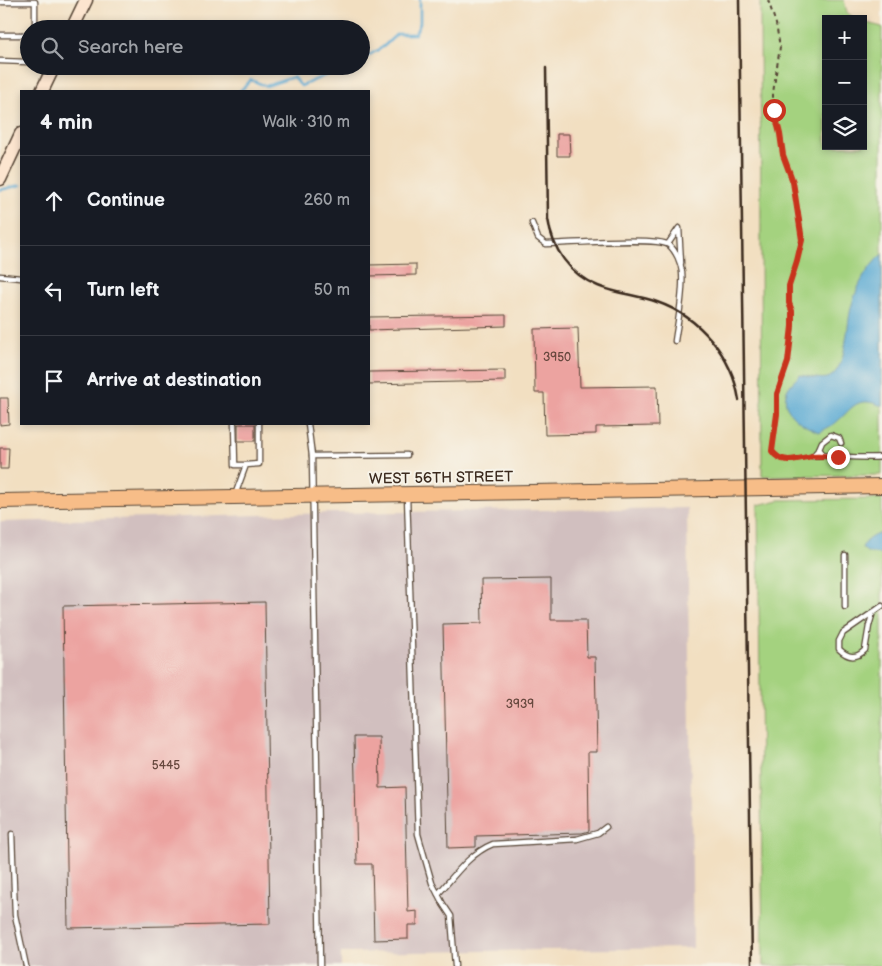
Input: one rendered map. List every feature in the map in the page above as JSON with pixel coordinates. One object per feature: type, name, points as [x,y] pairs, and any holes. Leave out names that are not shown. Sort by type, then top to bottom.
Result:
[{"type":"main road","name":"WEST 56TH STREET","points":[[0,501],[882,486]]},
{"type":"street","points":[[76,20],[86,0]]},
{"type":"street","points":[[42,90],[50,75]]},
{"type":"street","points":[[0,179],[20,136]]},
{"type":"lane","points":[[0,2],[35,2],[35,20]]},
{"type":"lane","points":[[0,35],[20,35]]},
{"type":"lane","points":[[0,61],[20,62]]},
{"type":"lane","points":[[532,223],[538,238],[546,244],[648,241],[668,244],[677,255],[682,272]]},
{"type":"lane","points":[[668,244],[679,228],[682,272],[680,313],[675,341]]},
{"type":"lane","points":[[0,276],[20,278]]},
{"type":"lane","points":[[234,425],[235,465],[259,464],[259,425]]},
{"type":"lane","points":[[308,425],[312,456],[320,966]]},
{"type":"lane","points":[[813,456],[822,442],[831,435],[839,438],[841,443]]},
{"type":"lane","points":[[819,449],[823,455]]},
{"type":"lane","points":[[312,456],[407,455]]},
{"type":"lane","points":[[813,456],[823,455],[872,459],[882,457]]},
{"type":"lane","points":[[235,496],[246,465]]},
{"type":"lane","points":[[406,495],[418,834],[432,883],[451,916],[454,966]]},
{"type":"lane","points":[[845,555],[845,607]]},
{"type":"lane","points":[[873,612],[865,650],[860,655],[851,657],[845,654],[839,649],[839,641],[843,633],[873,612],[882,606]]},
{"type":"lane","points":[[438,894],[482,848],[493,844],[577,839],[598,833],[606,827]]},
{"type":"lane","points":[[12,834],[15,915],[26,966]]},
{"type":"path","points":[[768,0],[779,34],[780,47],[773,93],[774,110],[783,155],[793,182],[802,233],[797,261],[789,286],[792,326],[788,362],[777,394],[777,414],[772,451],[783,460],[813,456]]},
{"type":"shaded area","points":[[687,508],[693,948],[341,953],[341,966],[0,966],[0,522],[334,513]]},
{"type":"green space","points":[[760,0],[844,0],[847,13],[850,15],[822,15],[822,150],[867,150],[867,23],[882,27],[882,475],[762,476]]},
{"type":"green space","points":[[882,499],[882,966],[763,966],[758,505],[779,500]]},
{"type":"water","points":[[882,254],[882,406],[873,403],[859,403],[834,424],[819,432],[801,423],[791,413],[785,401],[787,391],[800,375],[823,379],[830,377],[836,371],[846,343],[850,312],[857,290],[867,271]]},
{"type":"water","points":[[882,533],[882,557],[879,554],[867,552],[862,548],[870,538]]},
{"type":"building","points":[[557,134],[569,134],[570,156],[557,156]]},
{"type":"building","points":[[416,264],[416,275],[370,276],[370,265]]},
{"type":"building","points":[[506,315],[506,326],[370,330],[370,317]]},
{"type":"building","points":[[578,328],[580,387],[657,386],[658,426],[596,427],[596,434],[545,435],[544,393],[535,393],[534,329]]},
{"type":"building","points":[[505,370],[505,381],[370,384],[370,372]]},
{"type":"building","points":[[0,398],[8,398],[9,424],[0,425]]},
{"type":"building","points":[[238,425],[255,425],[255,441],[238,441]]},
{"type":"building","points":[[0,448],[9,448],[8,469],[0,469]]},
{"type":"building","points":[[551,579],[551,620],[586,620],[587,657],[595,657],[597,752],[588,752],[589,831],[582,833],[476,836],[476,847],[448,848],[443,624],[482,623],[481,580]]},
{"type":"building","points":[[265,602],[270,924],[68,928],[63,606]]},
{"type":"building","points":[[354,737],[379,737],[380,788],[405,787],[408,912],[417,911],[417,925],[408,925],[408,939],[374,940],[372,864],[357,864]]},
{"type":"waterway","points":[[370,55],[383,47],[397,34],[415,34],[420,23],[420,0]]},
{"type":"waterway","points":[[241,90],[251,80],[266,86],[293,77],[301,86],[326,75]]},
{"type":"waterway","points":[[0,190],[20,185]]},
{"type":"railway","points":[[739,0],[752,966]]},
{"type":"railway","points":[[546,68],[548,219],[558,250],[571,268],[588,281],[605,289],[657,302],[687,317],[712,340],[721,354],[729,368],[739,400]]},
{"type":"route","points":[[774,110],[783,155],[792,177],[802,240],[789,286],[789,303],[792,311],[790,353],[777,394],[777,414],[772,451],[783,460],[823,455],[838,457]]}]
